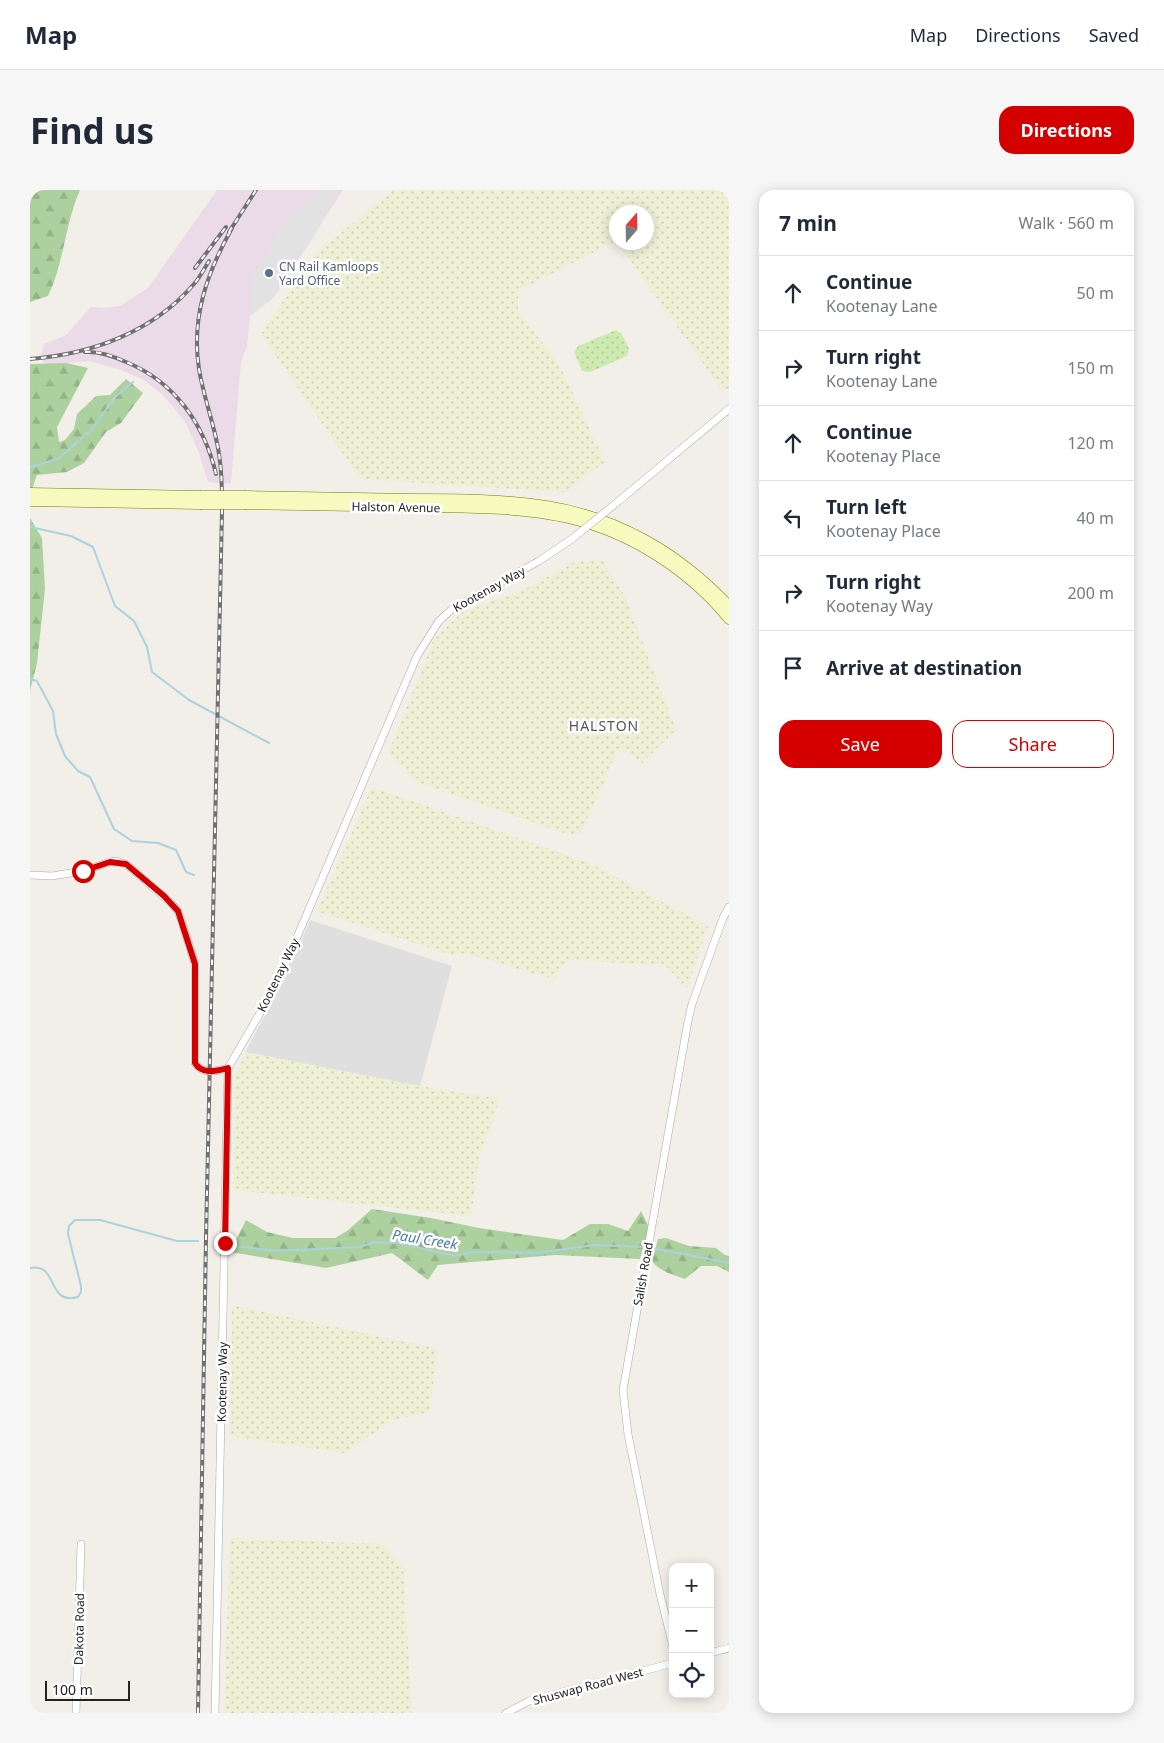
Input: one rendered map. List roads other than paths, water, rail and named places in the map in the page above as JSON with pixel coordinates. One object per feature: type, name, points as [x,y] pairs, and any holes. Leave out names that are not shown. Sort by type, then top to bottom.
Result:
[{"type":"main road","name":"Halston Avenue","points":[[30,493],[55,498]]},
{"type":"main road","name":"Halston Avenue","points":[[30,501],[55,498],[479,500],[520,502],[571,511],[619,526],[674,558],[693,572],[729,606]]},
{"type":"main road","name":"Halston Avenue","points":[[246,500],[519,510],[568,518],[616,534],[657,556],[689,578],[729,619]]},
{"type":"street","name":"Kootenay Way","points":[[216,1713],[228,1068],[277,984],[417,656],[439,621],[452,609],[539,561],[573,538],[729,408]]},
{"type":"street","points":[[30,875],[52,876],[83,871],[110,862],[126,864],[164,896],[178,911],[195,964],[195,1063],[204,1071],[228,1068]]},
{"type":"street","name":"Salish Road","points":[[669,1630],[628,1434],[623,1390],[688,1021],[701,978],[729,907]]},
{"type":"street","name":"Dakota Road","points":[[76,1713],[81,1544]]},
{"type":"street","points":[[714,1652],[729,1648]]},
{"type":"street","name":"Shuswap Road West","points":[[506,1713],[529,1701],[669,1664]]},
{"type":"waterway","points":[[30,467],[58,459],[92,429],[115,397],[133,382]]},
{"type":"waterway","points":[[30,527],[71,536],[93,547],[115,606],[134,621],[147,647],[152,672],[189,700],[269,743]]},
{"type":"waterway","points":[[30,679],[37,681],[53,711],[56,734],[65,756],[78,771],[90,777],[114,829],[132,841],[158,843],[176,850],[186,872],[194,875]]},
{"type":"waterway","name":"Paul Creek","points":[[30,1268],[39,1268],[45,1271],[61,1295],[68,1298],[78,1297],[81,1292],[81,1286],[68,1234],[69,1226],[75,1220],[100,1220],[177,1241],[198,1241]]},
{"type":"waterway","name":"Paul Creek","points":[[235,1246],[275,1251],[360,1247],[374,1242],[399,1243],[455,1256],[472,1252],[536,1253],[595,1245],[642,1247]]},
{"type":"waterway","name":"Paul Creek","points":[[652,1248],[729,1263]]},
{"type":"railway","points":[[229,232],[256,190]]},
{"type":"railway","points":[[195,268],[226,227]]},
{"type":"railway","points":[[198,1713],[222,486],[215,434],[199,369],[197,331],[199,313],[208,279],[232,228]]},
{"type":"railway","points":[[30,359],[76,352],[98,346],[140,328],[178,301],[196,281],[209,261]]},
{"type":"railway","points":[[85,352],[106,354],[126,362],[159,381],[173,393],[185,407],[204,438],[216,474]]},
{"type":"place","name":"CN Rail Kamloops Yard Office","points":[[269,273]]},
{"type":"district","name":"HALSTON","points":[[604,725]]}]
